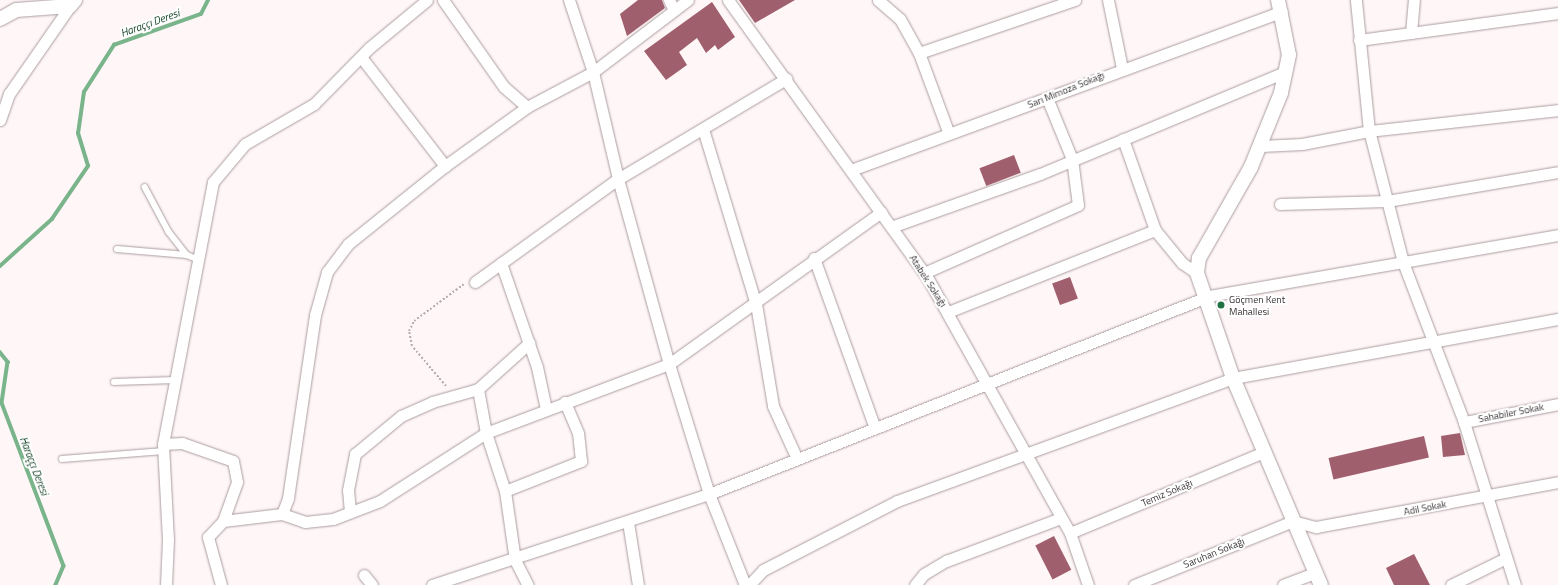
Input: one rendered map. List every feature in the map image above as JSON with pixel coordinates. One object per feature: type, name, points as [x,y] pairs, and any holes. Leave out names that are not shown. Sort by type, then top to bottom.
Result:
[{"type":"street","points":[[166,585],[168,540],[163,448],[175,380],[192,257],[213,182],[245,144],[314,104],[361,56],[427,0]]},
{"type":"street","points":[[443,0],[504,87],[527,107]]},
{"type":"street","points":[[569,0],[593,72],[618,179],[669,364],[709,494],[745,585]]},
{"type":"street","points":[[282,514],[288,498],[315,315],[327,272],[348,244],[445,166],[527,107],[593,72],[672,5],[688,0]]},
{"type":"street","name":"Atabek Sokağı","points":[[728,0],[924,273],[948,312],[1070,533],[1088,585]]},
{"type":"street","points":[[878,0],[900,19],[919,53],[949,134]]},
{"type":"street","points":[[919,53],[1075,0]]},
{"type":"street","points":[[1108,0],[1122,68]]},
{"type":"street","points":[[1356,0],[1369,131],[1402,262],[1430,339],[1464,422],[1489,495],[1515,585]]},
{"type":"street","points":[[1411,33],[1414,0]]},
{"type":"street","points":[[0,19],[16,10],[73,3]]},
{"type":"street","points":[[0,120],[9,94],[73,3]]},
{"type":"street","points":[[1280,6],[1289,55],[1285,72],[1261,146],[1199,258],[1197,273],[1204,298],[1232,378],[1318,579],[1283,585]]},
{"type":"street","name":"Sarı Mimoza Sokağı","points":[[851,170],[1047,98],[1280,6]]},
{"type":"street","points":[[1359,40],[1558,13]]},
{"type":"street","points":[[361,56],[445,166]]},
{"type":"street","points":[[891,227],[1072,160],[1285,72]]},
{"type":"street","points":[[475,282],[618,179],[786,79]]},
{"type":"street","points":[[924,273],[1078,205],[1072,160],[1047,98]]},
{"type":"street","points":[[1261,146],[1302,144],[1369,131],[1558,110]]},
{"type":"street","points":[[703,129],[756,304],[773,406],[797,459]]},
{"type":"street","points":[[1123,139],[1155,230],[1182,263],[1197,273]]},
{"type":"street","points":[[1280,204],[1387,200],[1558,172]]},
{"type":"street","points":[[224,521],[282,514],[305,522],[333,519],[380,501],[486,433],[546,409],[669,364],[756,304],[814,258],[881,212]]},
{"type":"street","points":[[948,312],[1155,230]]},
{"type":"street","points":[[432,585],[515,560],[709,494],[988,385],[1204,298],[1558,235]]},
{"type":"street","points":[[814,258],[875,428]]},
{"type":"street","points":[[501,263],[529,343],[546,409]]},
{"type":"street","points":[[749,585],[763,570],[897,501],[1026,455],[1232,378],[1430,339],[1558,319]]},
{"type":"street","points":[[350,512],[348,490],[355,454],[401,416],[454,396],[478,389],[529,343]]},
{"type":"street","points":[[478,389],[486,433],[505,491],[515,560],[528,585]]},
{"type":"street","points":[[505,491],[581,461],[578,433],[565,402]]},
{"type":"street","name":"Sahabiler Sokak","points":[[1464,422],[1558,404]]},
{"type":"street","points":[[163,448],[182,443],[232,461],[237,482],[224,521],[208,537],[221,585]]},
{"type":"street","name":"Temiz Sokağı","points":[[1070,533],[1264,452]]},
{"type":"street","name":"Adil Sokak","points":[[1293,521],[1316,527],[1558,482]]},
{"type":"street","points":[[916,585],[924,574],[946,561],[1061,518]]},
{"type":"street","name":"Saruhan Sokağı","points":[[1134,585],[1293,521]]},
{"type":"street","points":[[628,522],[638,585]]},
{"type":"street","points":[[1451,585],[1506,558]]},
{"type":"street","points":[[364,575],[372,585]]},
{"type":"lane","points":[[145,187],[192,257]]},
{"type":"lane","points":[[117,249],[192,257]]},
{"type":"lane","points":[[114,382],[175,380]]},
{"type":"lane","points":[[62,459],[163,448]]},
{"type":"path","points":[[454,396],[412,346],[409,331],[414,321],[459,285],[475,282]]},
{"type":"building","points":[[638,0],[662,0],[665,8],[627,36],[620,14]]},
{"type":"building","points":[[739,0],[795,0],[755,23]]},
{"type":"building","points":[[712,2],[735,37],[718,50],[715,45],[706,53],[697,38],[679,52],[687,65],[666,80],[644,51]]},
{"type":"building","points":[[1014,155],[1021,173],[986,186],[979,168]]},
{"type":"building","points":[[1070,277],[1078,299],[1060,305],[1052,283]]},
{"type":"building","points":[[1460,433],[1465,455],[1443,457],[1441,436]]},
{"type":"building","points":[[1424,436],[1429,457],[1333,479],[1329,458]]},
{"type":"building","points":[[1054,536],[1071,570],[1053,579],[1035,546]]},
{"type":"building","points":[[1414,554],[1430,585],[1394,585],[1386,568]]},
{"type":"waterway","name":"Haraççı Deresi","points":[[0,266],[52,219],[88,166],[78,134],[84,92],[114,45],[201,14],[208,0]]},
{"type":"waterway","name":"Haraççı Deresi","points":[[0,352],[8,362],[2,403],[64,566],[56,585]]},
{"type":"place","name":"Göçmen Kent Mahallesi","points":[[1221,305]]}]
